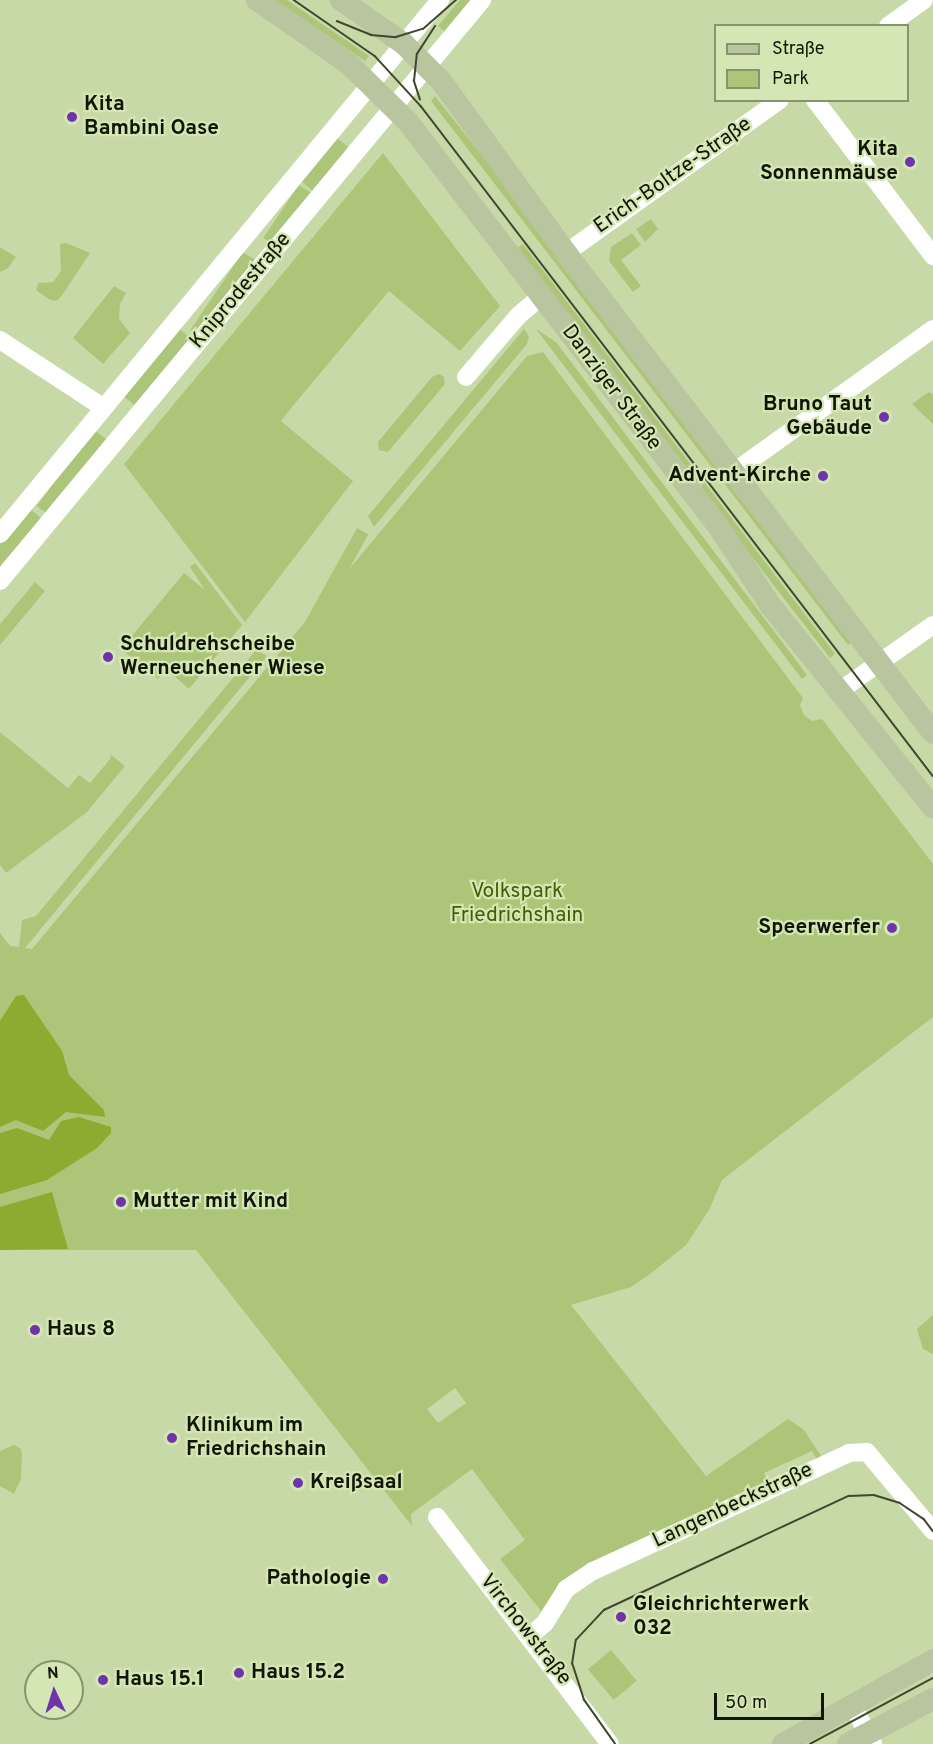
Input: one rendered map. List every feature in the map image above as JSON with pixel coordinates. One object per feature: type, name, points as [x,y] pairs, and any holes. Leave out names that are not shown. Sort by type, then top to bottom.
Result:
[{"type":"main road","name":"Danziger Straße","points":[[257,0],[349,64],[393,106],[718,526],[770,604],[838,692],[933,808]]},
{"type":"main road","points":[[341,0],[405,44],[427,65],[566,253],[933,733]]},
{"type":"main road","points":[[783,1744],[933,1660]]},
{"type":"main road","points":[[848,1744],[871,1739],[933,1699]]},
{"type":"street","name":"Kniprodestraße","points":[[0,534],[440,0]]},
{"type":"street","name":"Kniprodestraße","points":[[0,581],[482,0]]},
{"type":"street","points":[[891,24],[924,0]]},
{"type":"street","name":"Erich-Boltze-Straße","points":[[566,253],[777,102]]},
{"type":"street","points":[[818,102],[933,256]]},
{"type":"street","points":[[466,377],[519,315],[542,296]]},
{"type":"street","points":[[734,472],[933,329]]},
{"type":"street","points":[[0,340],[104,408]]},
{"type":"street","points":[[838,692],[933,625]]},
{"type":"street","name":"Langenbeckstraße","points":[[530,1636],[545,1623],[566,1589],[592,1571],[849,1453],[867,1452],[933,1531]]},
{"type":"street","name":"Virchowstraße","points":[[437,1517],[530,1636],[610,1744]]},
{"type":"street","points":[[853,1706],[871,1739]]},
{"type":"green space","points":[[275,0],[287,0],[369,56],[365,61]]},
{"type":"green space","points":[[460,0],[472,0],[445,32],[438,26]]},
{"type":"green space","points":[[435,96],[855,640],[848,645],[431,101]]},
{"type":"green space","points":[[337,138],[349,148],[313,191],[301,181]]},
{"type":"green space","points":[[383,153],[500,306],[460,351],[389,291],[292,407],[281,421],[353,481],[245,622],[124,464]]},
{"type":"green space","points":[[299,185],[311,193],[275,246],[263,238]]},
{"type":"green space","points":[[651,219],[658,229],[645,242],[636,229]]},
{"type":"green space","points":[[632,233],[641,245],[621,260],[641,286],[633,292],[609,261],[611,247]]},
{"type":"green space","points":[[66,243],[90,253],[63,294],[57,301],[50,300],[36,290],[38,283],[53,282],[61,271],[60,244]]},
{"type":"green space","points":[[523,244],[835,654],[830,658],[515,250]]},
{"type":"green space","points":[[0,247],[16,257],[8,268],[0,272]]},
{"type":"green space","points":[[243,252],[255,260],[202,338],[190,330]]},
{"type":"green space","points":[[114,286],[126,293],[120,304],[119,319],[130,333],[103,364],[73,338]]},
{"type":"green space","points":[[178,328],[190,338],[134,405],[122,395]]},
{"type":"green space","points":[[524,329],[529,336],[527,344],[374,527],[368,516]]},
{"type":"green space","points":[[536,329],[556,342],[807,675],[802,679]]},
{"type":"green space","name":"Volkspark Friedrichshain","points":[[543,352],[803,698],[800,705],[804,715],[812,721],[822,719],[933,864],[933,1017],[722,1180],[709,1210],[686,1245],[650,1274],[631,1287],[571,1305],[706,1476],[788,1419],[804,1430],[823,1459],[818,1462],[812,1451],[764,1473],[769,1485],[560,1585],[541,1611],[500,1559],[525,1540],[472,1469],[411,1514],[412,1526],[196,1250],[0,1250],[0,933],[10,946],[19,947],[22,920],[36,916],[256,650],[267,656],[25,948],[32,949],[527,356]],"holes":[[[455,1388],[466,1403],[438,1423],[427,1409]]]},
{"type":"green space","points":[[439,374],[444,377],[445,384],[388,452],[379,450],[378,442],[432,377]]},
{"type":"green space","points":[[929,392],[933,394],[933,424],[912,404]]},
{"type":"green space","points":[[94,430],[106,439],[49,515],[37,506]]},
{"type":"green space","points":[[29,508],[41,518],[0,566],[0,544]]},
{"type":"green space","points":[[357,528],[368,534],[299,660],[287,654]]},
{"type":"green space","points":[[195,563],[242,625],[189,689],[166,669],[158,679],[121,649],[184,573],[205,590],[190,567]]},
{"type":"green space","points":[[35,582],[45,591],[0,645],[0,624]]},
{"type":"green space","points":[[0,732],[68,788],[79,775],[90,783],[111,758],[110,754],[125,766],[87,812],[6,873],[0,865]]},
{"type":"green space","points":[[24,995],[62,1051],[69,1075],[104,1110],[105,1117],[66,1112],[43,1131],[16,1120],[0,1127],[0,1021],[16,996]]},
{"type":"green space","points":[[79,1117],[111,1127],[111,1133],[97,1148],[47,1180],[0,1194],[0,1133],[17,1128],[49,1140],[61,1121]]},
{"type":"green space","points":[[52,1192],[68,1249],[0,1250],[0,1207]]},
{"type":"green space","points":[[933,1315],[933,1354],[923,1349],[917,1329]]},
{"type":"green space","points":[[14,1445],[21,1449],[22,1454],[21,1479],[14,1494],[0,1486],[0,1451]]},
{"type":"green space","points":[[611,1650],[637,1681],[614,1700],[588,1669]]},
{"type":"tram line","points":[[294,0],[375,56],[421,106],[933,776]]},
{"type":"tram line","points":[[337,21],[371,35],[396,37],[423,29],[456,0]]},
{"type":"tram line","points":[[420,100],[414,81],[417,54],[435,26]]},
{"type":"tram line","points":[[615,1744],[584,1700],[572,1664],[576,1640],[604,1610],[849,1496],[874,1495],[900,1503],[924,1519],[933,1531]]},
{"type":"tram line","points":[[810,1744],[933,1678]]},
{"type":"place","name":"Kita Bambini Oase","points":[[72,117]]},
{"type":"place","name":"Kita Sonnenmäuse","points":[[910,162]]},
{"type":"place","name":"Bruno Taut Gebäude","points":[[884,417]]},
{"type":"place","name":"Advent-Kirche","points":[[823,476]]},
{"type":"place","name":"Schuldrehscheibe Werneuchener Wiese","points":[[108,657]]},
{"type":"place","name":"Speerwerfer","points":[[892,928]]},
{"type":"place","name":"Mutter mit Kind","points":[[121,1202]]},
{"type":"place","name":"Haus 8","points":[[35,1330]]},
{"type":"place","name":"Klinikum im Friedrichshain","points":[[172,1438]]},
{"type":"place","name":"Kreißsaal","points":[[298,1483]]},
{"type":"place","name":"Pathologie","points":[[383,1579]]},
{"type":"place","name":"Gleichrichterwerk 032","points":[[621,1617]]},
{"type":"place","name":"Haus 15.2","points":[[239,1673]]},
{"type":"place","name":"Haus 15.1","points":[[103,1680]]}]
